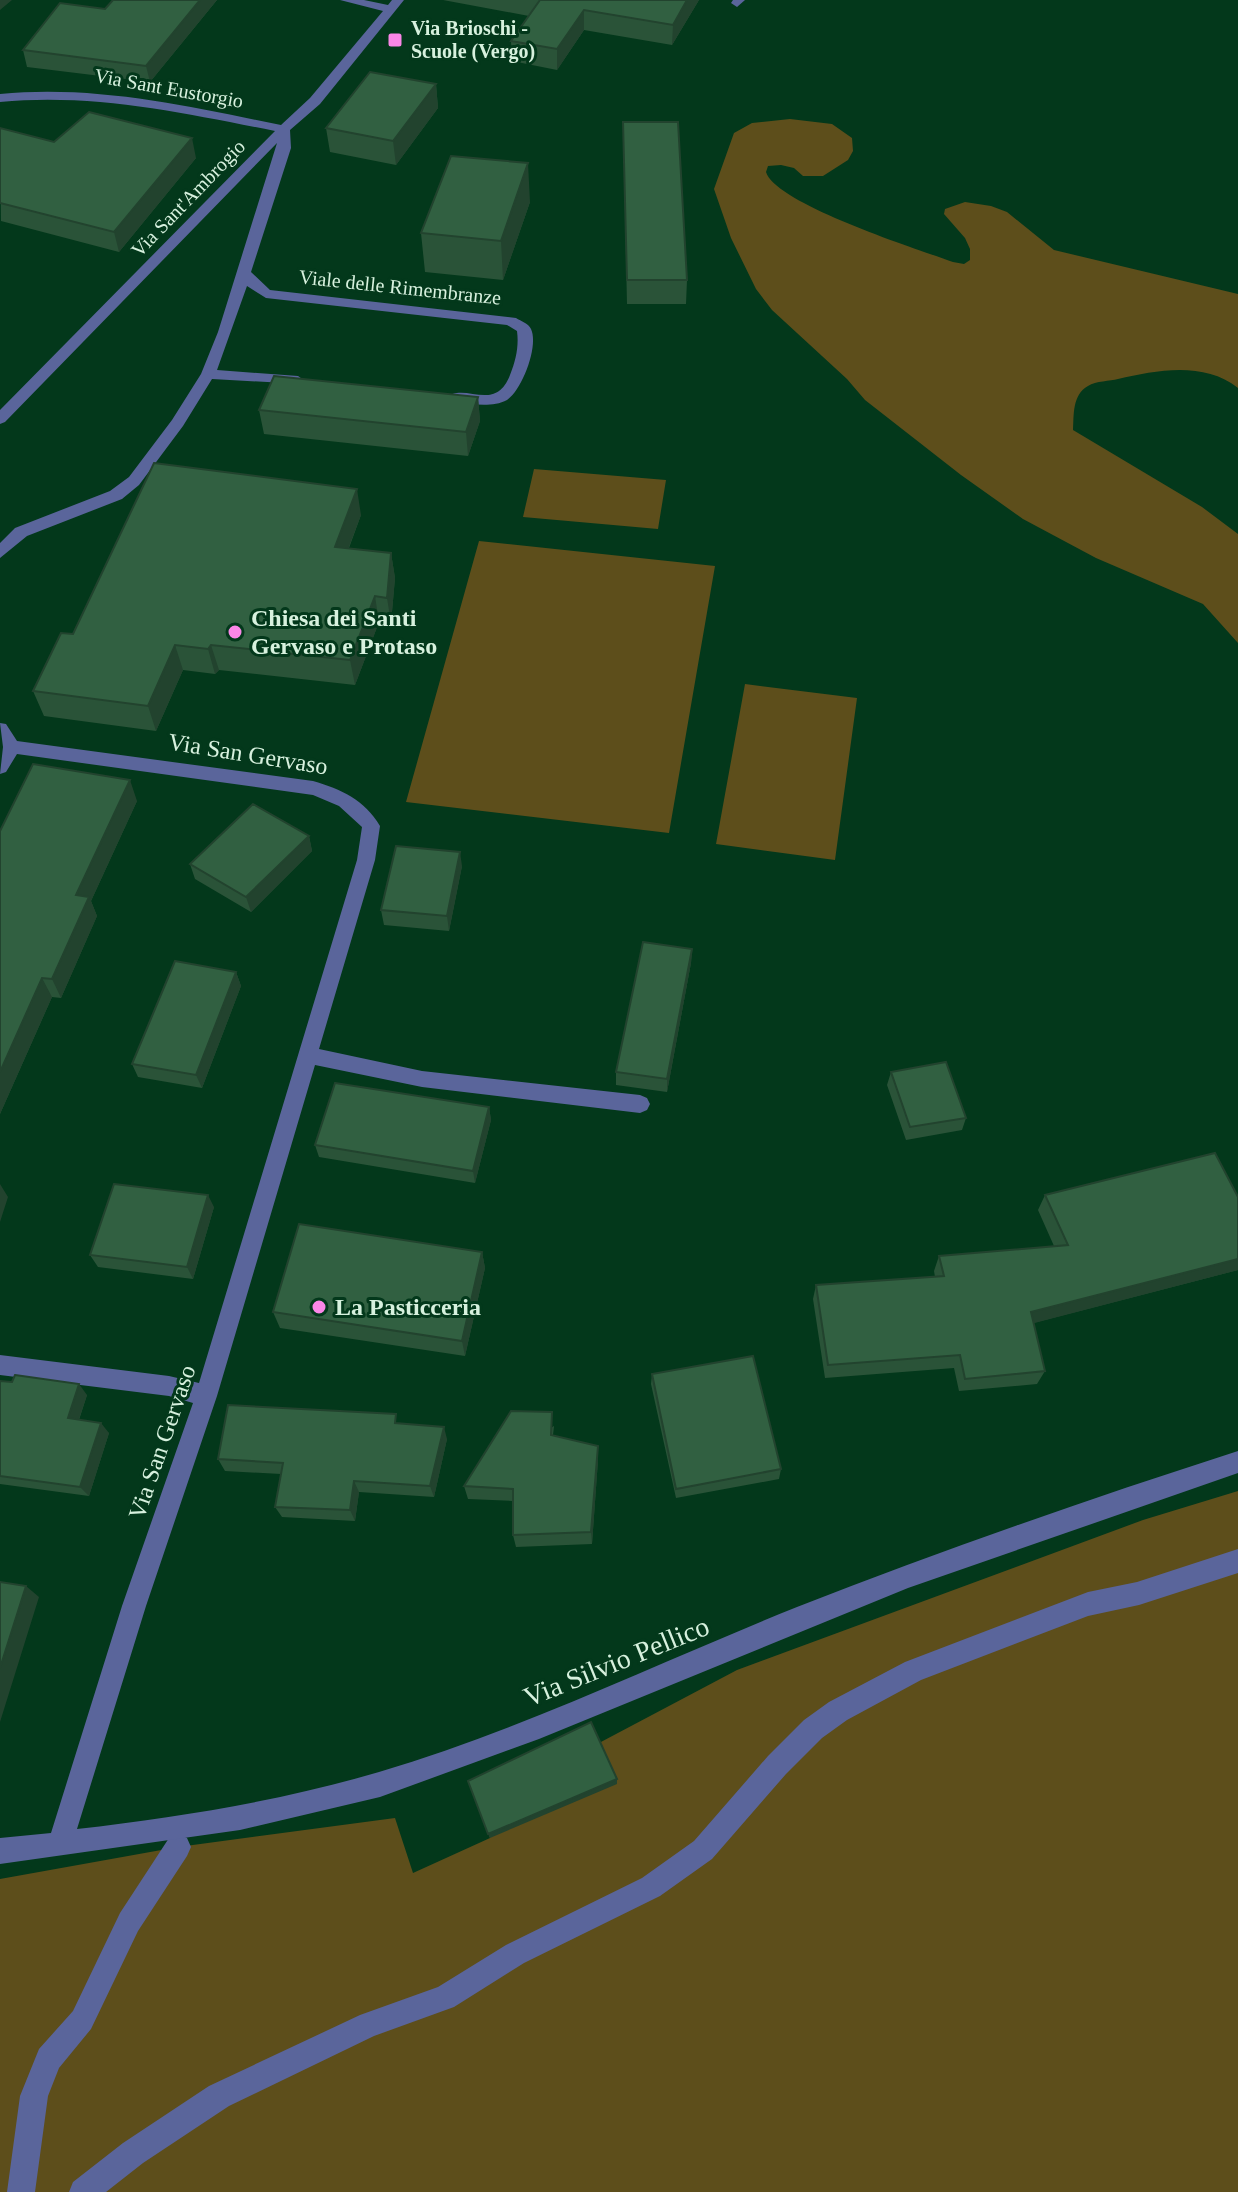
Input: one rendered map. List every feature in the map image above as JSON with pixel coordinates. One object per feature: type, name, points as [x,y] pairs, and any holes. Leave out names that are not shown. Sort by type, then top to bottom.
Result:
[{"type":"street","points":[[346,0],[394,4]]},
{"type":"street","name":"Via Sant'Ambrogio","points":[[0,419],[315,101],[394,4]]},
{"type":"street","name":"Via Sant Eustorgio","points":[[0,98],[35,93],[132,98],[284,129]]},
{"type":"street","points":[[0,552],[21,532],[116,495],[134,481],[178,423],[208,374],[280,166],[284,129]]},
{"type":"street","name":"Viale delle Rimembranze","points":[[244,271],[252,283],[266,294],[511,321],[524,329],[527,343],[510,393],[501,399],[442,397]]},
{"type":"street","points":[[208,374],[318,383]]},
{"type":"street","points":[[0,767],[6,738]]},
{"type":"street","name":"Via San Gervaso","points":[[6,738],[313,788],[338,795],[356,807],[371,826],[366,860],[206,1396],[134,1606],[60,1844]]},
{"type":"street","points":[[309,1055],[422,1079],[566,1098],[640,1104]]},
{"type":"street","points":[[0,1365],[169,1386],[206,1396]]},
{"type":"street","name":"Via Silvio Pellico","points":[[0,1851],[284,1810],[380,1784],[481,1748],[800,1618],[1084,1511],[1238,1462]]},
{"type":"street","points":[[83,2192],[133,2153],[219,2096],[369,2024],[445,1998],[515,1954],[651,1887],[703,1850],[777,1765],[813,1729],[838,1711],[914,1671],[1088,1604],[1139,1593],[1238,1561]]},
{"type":"street","points":[[21,2192],[34,2096],[49,2059],[82,2020],[129,1922],[178,1847]]},
{"type":"shaded area","points":[[790,119],[832,124],[852,138],[853,151],[848,160],[823,176],[803,176],[794,168],[781,165],[768,166],[766,172],[775,185],[794,198],[850,224],[964,264],[970,260],[970,249],[965,238],[944,214],[945,209],[965,202],[991,206],[1007,212],[1054,250],[1238,294],[1238,388],[1210,374],[1180,370],[1095,383],[1083,390],[1076,400],[1073,430],[1202,507],[1238,534],[1238,643],[1203,604],[1096,558],[1023,519],[961,475],[865,400],[847,379],[772,310],[756,289],[731,238],[714,189],[734,133],[752,123]]},
{"type":"shaded area","points":[[534,469],[666,480],[658,529],[523,517]]},
{"type":"shaded area","points":[[479,541],[715,566],[669,833],[406,802]]},
{"type":"shaded area","points":[[745,684],[857,698],[835,860],[716,844]]},
{"type":"shaded area","points":[[1238,1491],[1238,2192],[0,2192],[0,1879],[178,1847],[395,1818],[413,1873],[490,1838],[470,1786],[599,1743],[737,1670],[1143,1520]]},
{"type":"building","points":[[113,0],[200,0],[146,66],[23,50],[60,3],[105,9]]},
{"type":"building","points":[[540,0],[687,0],[673,25],[584,10],[557,49],[511,41]]},
{"type":"building","points":[[370,72],[436,84],[393,141],[326,128]]},
{"type":"building","points":[[89,112],[192,138],[114,232],[0,203],[0,128],[54,142]]},
{"type":"building","points":[[623,122],[678,122],[687,280],[627,280]]},
{"type":"building","points":[[451,156],[528,163],[501,241],[421,233]]},
{"type":"building","points":[[274,376],[478,397],[466,432],[259,410]]},
{"type":"building","points":[[154,463],[357,489],[335,547],[391,553],[387,598],[375,596],[350,660],[211,645],[208,649],[175,645],[148,706],[33,691],[61,633],[73,634]]},
{"type":"building","points":[[33,764],[130,780],[76,895],[89,897],[52,979],[42,978],[0,1072],[0,831]]},
{"type":"building","points":[[253,804],[309,836],[246,897],[190,864]]},
{"type":"building","points":[[396,846],[460,852],[447,916],[381,910]]},
{"type":"building","points":[[643,942],[692,949],[667,1079],[616,1072]]},
{"type":"building","points":[[175,961],[236,972],[196,1075],[132,1064]]},
{"type":"building","points":[[946,1062],[966,1118],[910,1127],[891,1072]]},
{"type":"building","points":[[335,1083],[489,1107],[473,1171],[315,1145]]},
{"type":"building","points":[[1215,1153],[1238,1197],[1238,1259],[1031,1312],[1045,1371],[965,1379],[960,1355],[828,1365],[816,1285],[944,1276],[939,1256],[1068,1245],[1045,1195]]},
{"type":"building","points":[[114,1184],[208,1195],[187,1267],[90,1255]]},
{"type":"building","points":[[299,1224],[482,1252],[462,1341],[273,1312]]},
{"type":"building","points":[[753,1356],[781,1469],[676,1489],[652,1374]]},
{"type":"building","points":[[15,1375],[79,1384],[68,1418],[101,1423],[80,1487],[0,1476],[0,1381],[12,1382]]},
{"type":"building","points":[[228,1405],[396,1414],[395,1423],[444,1427],[430,1486],[354,1481],[350,1510],[275,1507],[283,1463],[218,1459]]},
{"type":"building","points":[[511,1411],[552,1412],[551,1435],[598,1446],[591,1532],[513,1535],[513,1489],[464,1486]]},
{"type":"building","points":[[0,1582],[26,1586],[0,1668]]},
{"type":"building","points":[[591,1722],[617,1779],[488,1834],[468,1781]]},
{"type":"place","name":"Via Brioschi - Scuole (Vergo)","points":[[395,40]]},
{"type":"place","name":"Chiesa dei Santi Gervaso e Protaso","points":[[235,632]]},
{"type":"place","name":"La Pasticceria","points":[[319,1307]]}]
